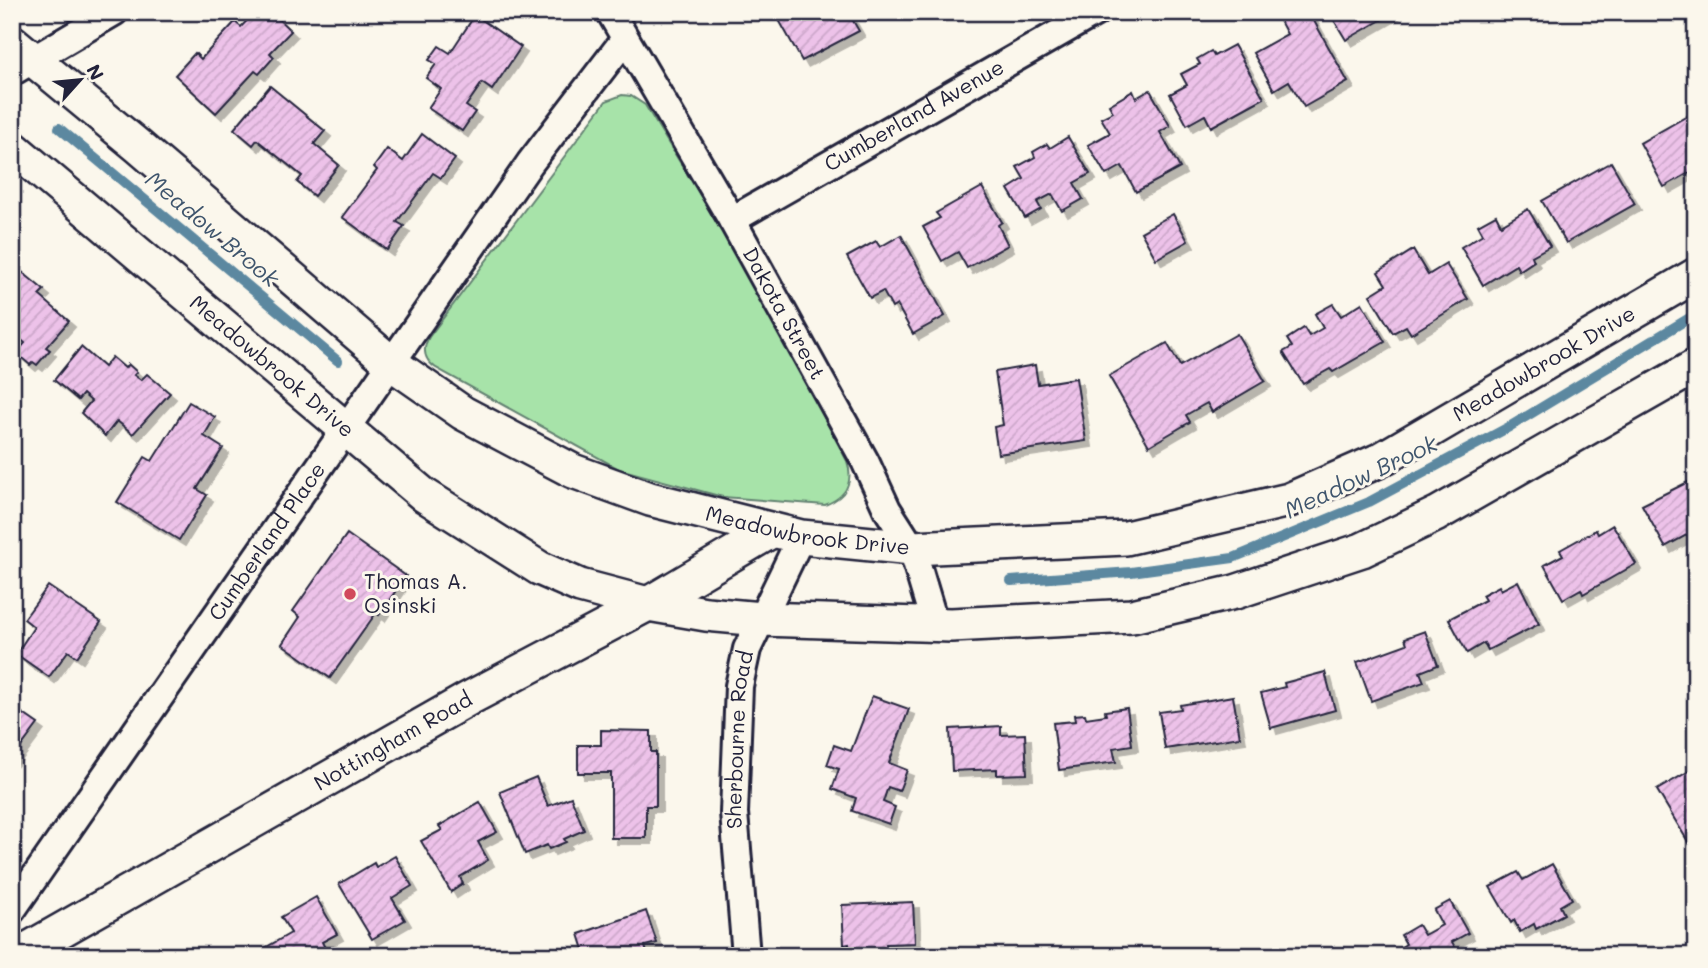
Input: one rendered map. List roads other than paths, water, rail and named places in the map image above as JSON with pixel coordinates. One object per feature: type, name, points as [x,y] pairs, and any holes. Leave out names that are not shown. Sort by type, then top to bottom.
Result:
[{"type":"street","points":[[19,58],[114,12]]},
{"type":"street","name":"Dakota Street","points":[[610,12],[732,220],[865,461],[887,509],[912,548],[935,625]]},
{"type":"street","name":"Cumberland Avenue","points":[[732,220],[1096,12]]},
{"type":"street","name":"Cumberland Place","points":[[12,910],[530,163],[625,39]]},
{"type":"street","name":"Meadowbrook Drive","points":[[19,58],[138,146],[391,363],[463,413],[573,471],[650,499],[786,534],[912,548],[1126,538],[1289,500],[1380,460],[1696,275]]},
{"type":"street","name":"Meadowbrook Drive","points":[[12,146],[424,495],[539,568],[580,586],[648,604],[706,614],[761,619],[935,625],[1132,616],[1235,592],[1362,550],[1437,514],[1696,366]]},
{"type":"street","name":"Nottingham Road","points":[[16,956],[468,699],[786,534]]},
{"type":"street","name":"Sherbourne Road","points":[[746,956],[734,813],[739,686],[747,649],[761,619],[786,534]]},
{"type":"waterway","name":"Meadow Brook","points":[[59,128],[338,361]]},
{"type":"waterway","name":"Meadow Brook","points":[[1011,581],[1131,572],[1233,558],[1369,502],[1509,427],[1696,314]]},
{"type":"place","name":"Thomas A. Osinski","points":[[350,594]]}]
